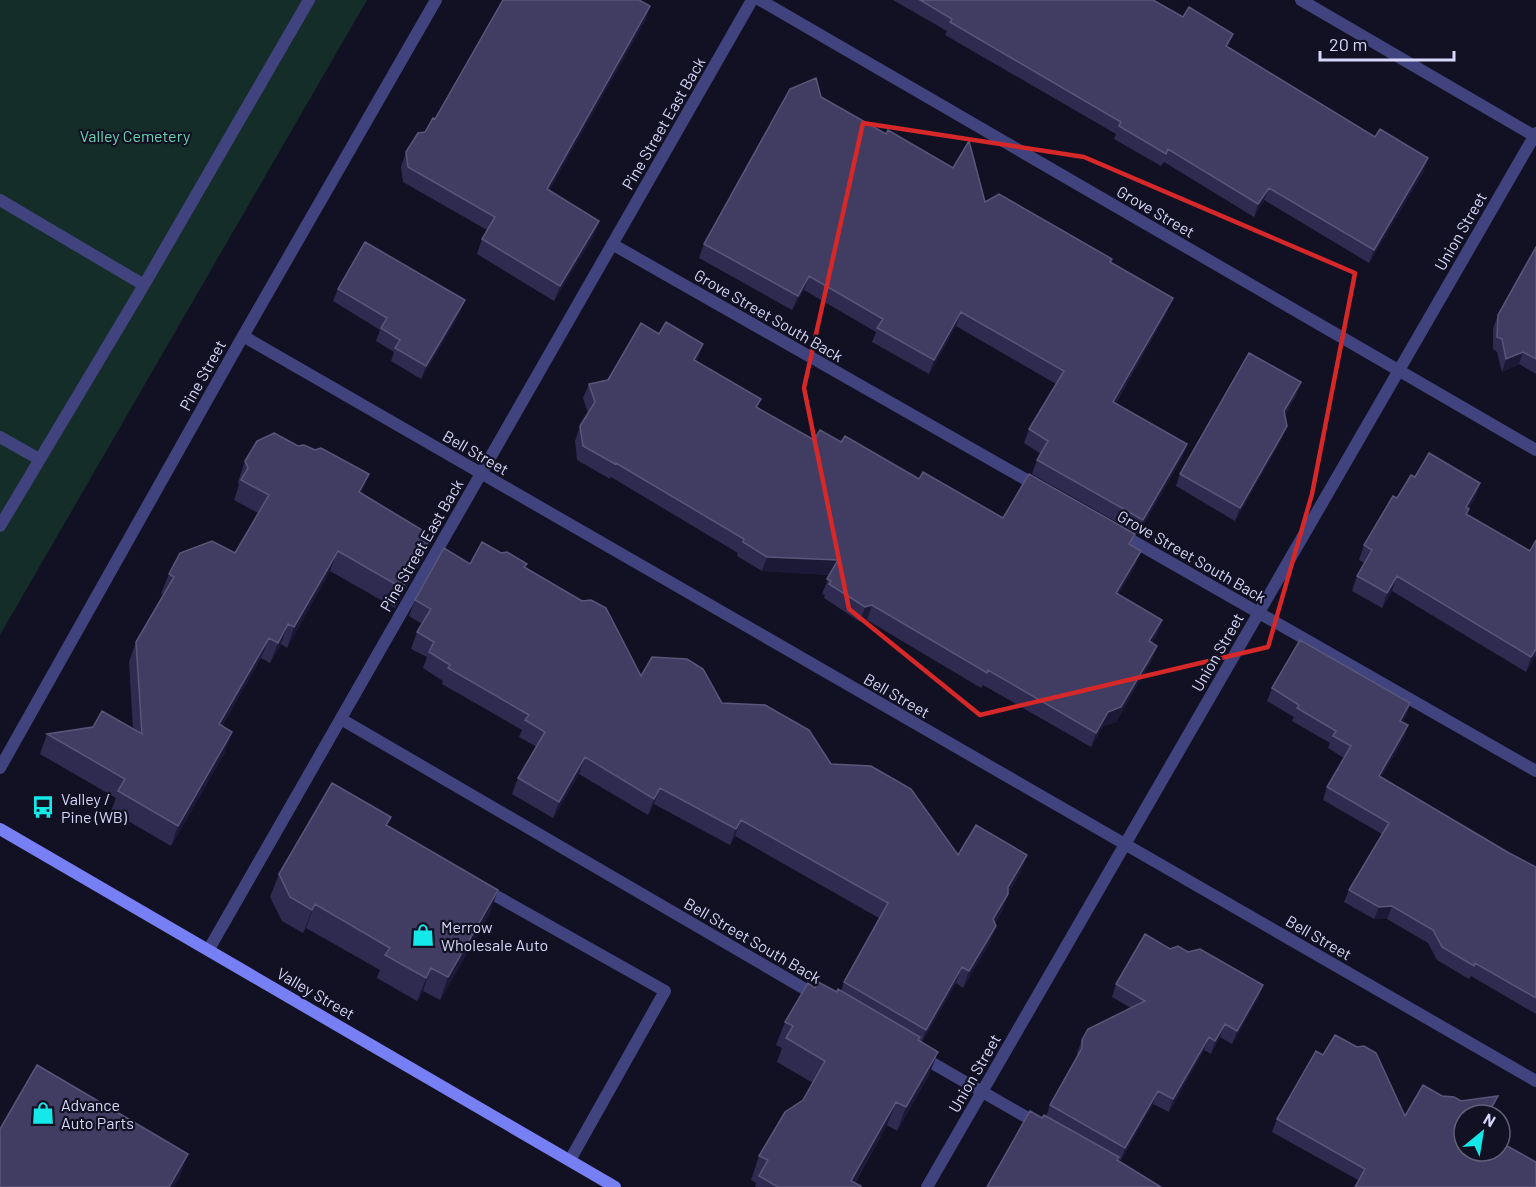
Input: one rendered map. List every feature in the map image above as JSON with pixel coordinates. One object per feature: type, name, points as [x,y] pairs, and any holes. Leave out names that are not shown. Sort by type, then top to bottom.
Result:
[{"type":"main road","name":"Valley Street","points":[[0,829],[615,1187]]},
{"type":"street","points":[[0,525],[144,285],[309,0]]},
{"type":"street","name":"Pine Street","points":[[0,768],[243,336],[436,0]]},
{"type":"street","name":"Pine Street East Back","points":[[209,949],[752,0]]},
{"type":"street","name":"Grove Street","points":[[760,0],[1536,450]]},
{"type":"street","points":[[1301,0],[1535,136]]},
{"type":"street","name":"Union Street","points":[[927,1187],[1535,136]]},
{"type":"street","points":[[0,200],[144,285]]},
{"type":"street","name":"Grove Street South Back","points":[[612,244],[1048,493]]},
{"type":"street","name":"Bell Street","points":[[243,336],[1536,1081]]},
{"type":"street","points":[[0,437],[39,459]]},
{"type":"street","name":"Grove Street South Back","points":[[1111,528],[1536,771]]},
{"type":"street","name":"Bell Street South Back","points":[[340,719],[827,1002]]},
{"type":"street","points":[[470,881],[665,991],[570,1160]]},
{"type":"street","points":[[909,1050],[1049,1130]]},
{"type":"highlighted area","points":[[863,123],[1084,157],[1355,273],[1312,494],[1268,647],[980,715],[849,609],[804,388]]},
{"type":"green space","name":"Valley Cemetery","points":[[0,0],[367,0],[0,635]]},
{"type":"building","points":[[503,0],[639,0],[650,6],[547,189],[599,221],[560,286],[482,239],[495,217],[408,167],[406,152],[418,133],[425,132],[433,118],[435,119]]},
{"type":"building","points":[[920,0],[1153,0],[1183,17],[1189,7],[1233,34],[1226,46],[1375,137],[1380,129],[1428,158],[1374,250],[1269,188],[1258,204],[1168,149],[1166,154],[1119,126],[1121,122],[950,22],[952,19]]},
{"type":"building","points":[[816,78],[821,97],[886,134],[888,130],[953,168],[969,141],[985,202],[999,194],[1112,259],[1110,262],[1173,298],[1113,402],[1187,444],[1143,520],[1037,460],[1048,441],[1029,429],[1064,371],[961,312],[934,360],[877,328],[883,319],[809,276],[798,296],[704,244],[790,89]]},
{"type":"building","points":[[365,242],[465,300],[426,366],[395,348],[400,340],[381,328],[387,318],[338,289]]},
{"type":"building","points":[[1536,247],[1536,359],[1523,352],[1506,359],[1502,339],[1497,337],[1498,315]]},
{"type":"building","points":[[666,322],[703,344],[694,360],[761,399],[756,407],[814,440],[820,430],[841,442],[845,436],[919,479],[923,472],[1003,518],[1029,474],[1135,534],[1129,544],[1141,551],[1116,593],[1162,620],[1149,641],[1157,646],[1121,707],[1108,712],[1096,733],[988,670],[987,673],[872,605],[865,607],[829,584],[831,581],[827,579],[838,560],[767,557],[743,542],[744,539],[583,446],[580,426],[595,402],[589,384],[608,380],[641,323],[659,334]]},
{"type":"building","points":[[1249,353],[1301,382],[1284,411],[1287,426],[1240,508],[1180,474]]},
{"type":"building","points":[[274,433],[298,446],[304,445],[315,450],[321,448],[369,474],[359,492],[432,536],[402,588],[338,551],[294,627],[288,624],[278,643],[269,638],[219,724],[232,732],[178,826],[118,791],[125,779],[47,734],[93,727],[102,711],[142,734],[136,642],[174,577],[169,574],[180,553],[212,541],[235,553],[269,495],[241,480],[248,468],[245,461],[257,441]]},
{"type":"building","points":[[1429,453],[1480,483],[1466,507],[1469,509],[1466,514],[1530,551],[1536,540],[1536,649],[1531,657],[1397,576],[1387,593],[1357,576],[1372,550],[1364,545],[1393,496],[1397,498],[1411,475],[1415,477]]},
{"type":"building","points":[[482,542],[501,553],[507,552],[527,564],[524,567],[582,601],[591,600],[606,608],[641,676],[652,657],[687,659],[703,669],[722,703],[765,705],[809,730],[831,764],[871,766],[911,789],[958,855],[976,825],[1027,855],[993,919],[996,926],[969,971],[962,967],[926,1030],[844,982],[888,903],[741,820],[736,829],[660,788],[654,799],[585,757],[559,802],[518,778],[545,732],[525,720],[529,715],[448,668],[450,665],[429,652],[434,642],[417,632],[431,609],[415,600],[444,548],[470,564]]},
{"type":"building","points":[[1300,640],[1410,703],[1400,721],[1408,725],[1379,776],[1536,867],[1536,998],[1442,947],[1433,930],[1392,906],[1379,907],[1349,890],[1389,823],[1327,787],[1351,746],[1333,736],[1336,731],[1297,708],[1299,705],[1272,688]]},
{"type":"building","points":[[332,783],[391,817],[386,825],[498,890],[448,977],[431,968],[426,978],[385,955],[390,948],[315,904],[312,910],[290,897],[279,874]]},
{"type":"building","points":[[1145,934],[1170,949],[1178,946],[1188,952],[1200,949],[1263,985],[1237,1031],[1225,1024],[1215,1041],[1209,1037],[1173,1099],[1158,1091],[1125,1148],[1050,1105],[1082,1048],[1082,1040],[1088,1029],[1145,1001],[1116,984]]},
{"type":"building","points":[[818,982],[837,992],[838,989],[920,1037],[918,1040],[938,1052],[906,1107],[896,1102],[851,1181],[860,1187],[778,1187],[759,1176],[768,1160],[759,1156],[785,1112],[803,1100],[825,1061],[786,1038],[793,1026],[785,1022],[808,983],[815,988]]},
{"type":"building","points":[[1335,1035],[1357,1047],[1364,1046],[1376,1053],[1405,1116],[1423,1085],[1442,1096],[1454,1097],[1461,1101],[1498,1096],[1494,1103],[1452,1103],[1452,1163],[1512,1163],[1512,1149],[1536,1162],[1536,1187],[1355,1187],[1365,1169],[1277,1119],[1316,1051],[1323,1055]]},
{"type":"building","name":"Advance Auto Parts","points":[[37,1065],[188,1154],[169,1187],[0,1187],[0,1129]]},
{"type":"building","points":[[1030,1111],[1042,1118],[1044,1115],[1119,1157],[1117,1160],[1161,1187],[987,1187]]},
{"type":"place","name":"Valley / Pine (WB)","points":[[43,807]]},
{"type":"place","name":"Merrow Wholesale Auto","points":[[423,935]]},
{"type":"place","name":"Advance Auto Parts","points":[[43,1113]]}]
